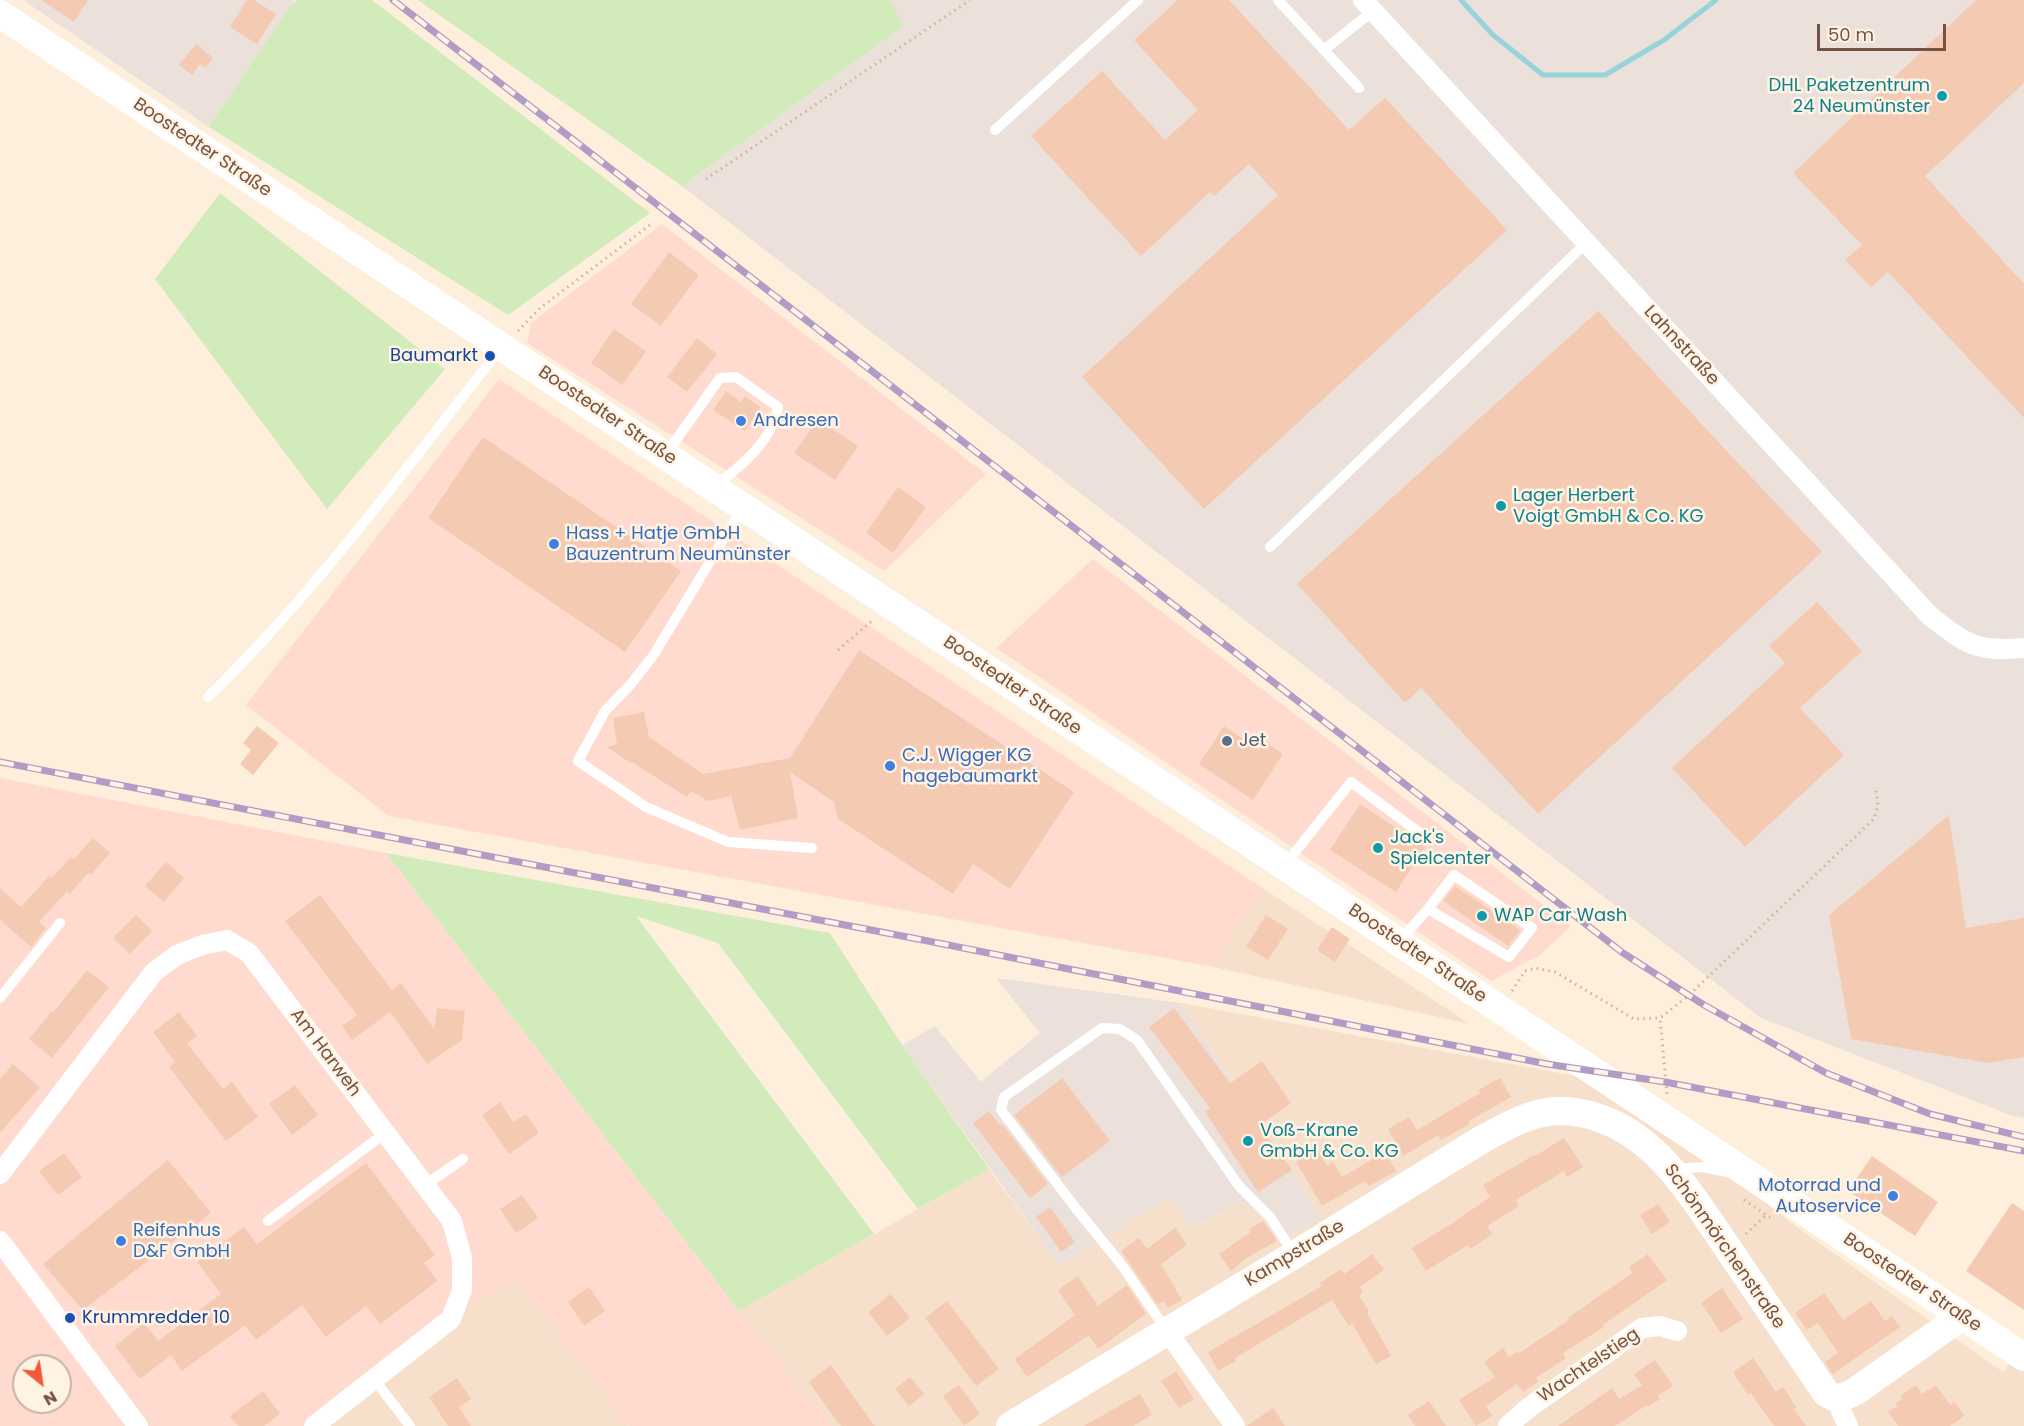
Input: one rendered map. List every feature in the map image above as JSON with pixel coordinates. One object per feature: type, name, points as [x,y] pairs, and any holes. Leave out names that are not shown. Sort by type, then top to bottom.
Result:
[{"type":"street","name":"Lahnstraße","points":[[1368,6],[1930,616],[1958,638],[1978,647],[2000,650],[2024,648]]},
{"type":"street","name":"Boostedter Straße","points":[[0,14],[2024,1357]]},
{"type":"street","name":"Am Harweh","points":[[0,1174],[154,972],[177,955],[202,945],[227,940],[249,953],[452,1221],[462,1258],[462,1290],[451,1319],[314,1426]]},
{"type":"street","name":"Kampstraße","points":[[1010,1426],[1294,1256],[1481,1140],[1544,1112],[1573,1112],[1590,1115]]},
{"type":"street","name":"Schönmörchenstraße","points":[[1590,1115],[1629,1132],[1656,1153],[1671,1169],[1693,1197],[1826,1394],[1839,1398]]},
{"type":"street","points":[[0,1240],[138,1426]]},
{"type":"street","points":[[1848,1426],[1841,1411],[1839,1398],[1856,1391],[1962,1316]]},
{"type":"street","name":"Wachtelstieg","points":[[1508,1426],[1527,1409],[1642,1328],[1660,1326],[1677,1331]]},
{"type":"street","points":[[1167,1331],[1235,1426]]},
{"type":"lane","points":[[995,130],[1138,0]]},
{"type":"lane","points":[[1278,0],[1359,88]]},
{"type":"lane","points":[[1325,49],[1368,6]]},
{"type":"lane","points":[[1269,547],[1586,243]]},
{"type":"lane","points":[[208,697],[255,650],[351,537],[502,347]]},
{"type":"lane","points":[[666,455],[720,378],[736,377],[778,407],[776,419],[751,458],[714,487]]},
{"type":"lane","points":[[743,506],[653,656],[605,711],[578,761],[646,807],[728,842],[812,848]]},
{"type":"lane","points":[[1284,866],[1351,782],[1428,839]]},
{"type":"lane","points":[[1398,943],[1454,875],[1532,928],[1509,957],[1428,909]]},
{"type":"lane","points":[[0,998],[60,923]]},
{"type":"lane","points":[[1167,1331],[1121,1264],[1001,1110],[1004,1097],[1102,1028],[1120,1029],[1137,1040],[1239,1186],[1270,1216],[1294,1256]]},
{"type":"lane","points":[[268,1221],[385,1133]]},
{"type":"lane","points":[[425,1185],[463,1159]]},
{"type":"lane","points":[[1671,1169],[1703,1167],[1752,1177]]},
{"type":"lane","points":[[374,1379],[410,1426]]},
{"type":"path","points":[[706,179],[970,0]]},
{"type":"path","points":[[502,347],[540,308],[650,225]]},
{"type":"path","points":[[838,650],[879,615]]},
{"type":"path","points":[[1501,1010],[1525,971],[1536,968],[1555,972],[1634,1019],[1659,1018],[1688,996],[1874,819],[1878,805],[1876,791]]},
{"type":"path","points":[[1659,1018],[1668,1098]]},
{"type":"path","points":[[1729,1250],[1766,1216]]},
{"type":"shaded area","points":[[23,0],[295,0],[209,127]]},
{"type":"shaded area","points":[[890,0],[2024,0],[2024,1118],[2013,1116],[1761,1018],[682,186],[904,26]]},
{"type":"shaded area","points":[[662,224],[986,474],[884,571],[527,343],[531,323]]},
{"type":"shaded area","points":[[499,379],[1264,889],[1209,966],[389,816],[246,705]]},
{"type":"shaded area","points":[[1093,559],[1571,926],[1540,955],[1491,981],[996,648]]},
{"type":"shaded area","points":[[0,778],[386,853],[739,1311],[831,1426],[629,1426],[516,1279],[451,1319],[314,1426],[0,1426]]},
{"type":"shaded area","points":[[1264,889],[1470,1024],[1209,966]]},
{"type":"shaded area","points":[[996,978],[1181,1003],[1292,1170],[1321,1218],[1286,1238],[1244,1202],[1191,1227],[1169,1198],[1059,1265],[902,1045],[935,1026],[981,1082],[1040,1033]]},
{"type":"shaded area","points":[[1181,1003],[1592,1079],[1713,1162],[1802,1231],[2003,1372],[2024,1344],[2024,1426],[831,1426],[739,1311],[989,1169],[1059,1265],[1169,1198],[1192,1227],[1244,1202],[1286,1238],[1321,1218],[1292,1170]]},
{"type":"shaded area","points":[[516,1279],[629,1426],[314,1426],[451,1319]]},
{"type":"green space","points":[[297,0],[372,0],[650,213],[508,315],[209,127],[291,5]]},
{"type":"green space","points":[[418,0],[890,0],[904,26],[682,186]]},
{"type":"green space","points":[[220,193],[445,369],[327,509],[155,279]]},
{"type":"green space","points":[[386,853],[830,933],[902,1045],[989,1169],[918,1209],[718,943],[636,916],[874,1234],[739,1311]]},
{"type":"building","points":[[41,0],[88,0],[74,22]]},
{"type":"building","points":[[247,0],[254,0],[276,14],[257,44],[230,27]]},
{"type":"building","points":[[1178,0],[1229,0],[1349,130],[1385,98],[1507,230],[1204,509],[1082,377],[1278,195],[1249,164],[1214,196],[1210,192],[1141,256],[1031,136],[1102,71],[1165,140],[1198,110],[1134,40]]},
{"type":"building","points":[[1976,0],[2024,0],[2024,83],[1925,176],[2024,284],[2024,418],[1888,272],[1871,287],[1845,260],[1862,245],[1793,173]]},
{"type":"building","points":[[196,44],[213,58],[205,68],[200,64],[192,75],[179,65]]},
{"type":"building","points":[[669,252],[699,275],[661,326],[631,304]]},
{"type":"building","points":[[1598,311],[1822,552],[1538,814],[1421,688],[1405,703],[1297,584]]},
{"type":"building","points":[[614,329],[646,351],[622,385],[591,363]]},
{"type":"building","points":[[697,338],[717,354],[687,392],[667,377]]},
{"type":"building","name":"Andresen","points":[[726,391],[741,402],[745,396],[761,407],[745,431],[713,410]]},
{"type":"building","points":[[818,419],[858,446],[835,480],[794,453]]},
{"type":"building","name":"Hass + Hatje GmbH Bauzentrum Neumünster","points":[[483,437],[681,571],[625,652],[428,518]]},
{"type":"building","points":[[898,487],[926,507],[893,553],[866,533]]},
{"type":"building","points":[[1817,602],[1862,651],[1800,708],[1844,755],[1745,847],[1672,768],[1785,663],[1769,646]]},
{"type":"building","name":"C.J. Wigger KG hagebaumarkt","points":[[859,650],[1074,792],[1010,889],[973,864],[953,894],[838,819],[834,802],[790,772],[798,818],[740,830],[731,796],[708,801],[691,791],[687,797],[607,747],[617,744],[613,718],[644,712],[649,737],[703,774],[790,758]]},
{"type":"building","points":[[257,726],[279,743],[253,775],[240,764],[251,750],[243,743]]},
{"type":"building","points":[[1224,726],[1259,750],[1265,742],[1283,754],[1253,800],[1199,764]]},
{"type":"building","name":"Jack's Spielcenter","points":[[1360,804],[1425,847],[1396,892],[1330,850]]},
{"type":"building","points":[[1949,815],[1966,928],[2024,918],[2024,1057],[1988,1063],[1851,1039],[1829,915]]},
{"type":"building","points":[[93,838],[110,853],[70,894],[67,891],[39,922],[46,928],[31,947],[0,920],[0,888],[21,907],[49,876],[52,878],[71,857],[74,859]]},
{"type":"building","points":[[166,862],[184,878],[164,902],[145,886]]},
{"type":"building","name":"WAP Car Wash","points":[[1455,886],[1520,930],[1508,946],[1443,901]]},
{"type":"building","points":[[320,895],[392,990],[401,983],[434,1029],[437,1008],[465,1011],[462,1040],[427,1064],[390,1012],[352,1040],[342,1026],[357,1015],[285,921]]},
{"type":"building","points":[[136,915],[152,931],[130,954],[113,938]]},
{"type":"building","points":[[1266,915],[1288,929],[1268,960],[1246,947]]},
{"type":"building","points":[[1332,927],[1350,939],[1335,962],[1317,950]]},
{"type":"building","points":[[87,970],[109,987],[52,1058],[29,1039]]},
{"type":"building","points":[[1174,1008],[1230,1083],[1262,1061],[1291,1103],[1260,1125],[1292,1170],[1258,1192],[1205,1112],[1210,1108],[1149,1027]]},
{"type":"building","points":[[179,1012],[197,1036],[187,1043],[223,1089],[232,1082],[258,1117],[226,1141],[169,1067],[175,1062],[153,1032]]},
{"type":"building","points":[[13,1064],[40,1087],[0,1133],[0,1079]]},
{"type":"building","points":[[1062,1078],[1110,1141],[1062,1177],[1014,1115]]},
{"type":"building","points":[[1500,1078],[1511,1097],[1441,1140],[1438,1135],[1403,1156],[1388,1129],[1409,1117],[1417,1130],[1480,1093],[1478,1090]]},
{"type":"building","points":[[295,1085],[318,1115],[292,1135],[269,1104]]},
{"type":"building","points":[[500,1102],[513,1122],[526,1114],[539,1133],[509,1154],[482,1115]]},
{"type":"building","points":[[989,1111],[1000,1125],[1002,1124],[1048,1184],[1030,1198],[973,1123]]},
{"type":"building","points":[[1564,1138],[1583,1167],[1567,1177],[1564,1171],[1516,1200],[1519,1206],[1487,1226],[1492,1234],[1471,1249],[1468,1245],[1426,1271],[1412,1248],[1490,1197],[1483,1185]]},
{"type":"building","points":[[1317,1149],[1327,1166],[1333,1162],[1342,1177],[1385,1152],[1396,1171],[1369,1186],[1365,1181],[1322,1206],[1296,1162]]},
{"type":"building","points":[[64,1153],[82,1177],[58,1195],[39,1171]]},
{"type":"building","name":"Motorrad und Autoservice","points":[[1872,1156],[1938,1202],[1915,1236],[1848,1191]]},
{"type":"building","points":[[168,1160],[211,1213],[83,1310],[43,1264]]},
{"type":"building","points":[[366,1163],[435,1255],[424,1263],[437,1281],[380,1324],[366,1306],[326,1337],[302,1305],[256,1340],[245,1325],[182,1371],[171,1355],[140,1379],[115,1346],[144,1323],[158,1341],[221,1294],[197,1262],[244,1227],[257,1244]]},
{"type":"building","points":[[522,1195],[538,1218],[516,1233],[500,1209]]},
{"type":"building","points":[[2012,1203],[2024,1211],[2024,1310],[1966,1271]]},
{"type":"building","points":[[1658,1204],[1670,1222],[1652,1234],[1640,1215]]},
{"type":"building","points":[[1050,1207],[1075,1242],[1061,1252],[1036,1217]]},
{"type":"building","points":[[1263,1221],[1277,1241],[1248,1257],[1231,1271],[1219,1254],[1251,1232],[1249,1229]]},
{"type":"building","points":[[1175,1228],[1187,1245],[1161,1264],[1182,1300],[1168,1308],[1164,1301],[1158,1305],[1121,1251],[1139,1238],[1147,1249]]},
{"type":"building","points":[[1372,1254],[1384,1270],[1360,1287],[1363,1292],[1359,1296],[1391,1356],[1376,1364],[1352,1323],[1349,1326],[1332,1300],[1235,1358],[1236,1361],[1218,1371],[1208,1352],[1322,1286],[1320,1283],[1341,1269],[1344,1274]]},
{"type":"building","points":[[1648,1254],[1667,1280],[1603,1325],[1604,1327],[1563,1353],[1566,1358],[1536,1378],[1539,1381],[1523,1392],[1517,1384],[1486,1406],[1492,1416],[1476,1426],[1459,1400],[1495,1377],[1484,1362],[1503,1348],[1509,1357],[1518,1351],[1519,1353],[1569,1320],[1568,1318],[1632,1273],[1629,1267]]},
{"type":"building","points":[[1078,1276],[1098,1306],[1127,1285],[1146,1314],[1098,1349],[1089,1335],[1027,1377],[1015,1359],[1075,1315],[1058,1290]]},
{"type":"building","points":[[589,1287],[605,1311],[584,1326],[568,1302]]},
{"type":"building","points":[[1722,1288],[1743,1319],[1721,1333],[1701,1303]]},
{"type":"building","points":[[1824,1293],[1843,1320],[1871,1301],[1885,1321],[1892,1316],[1900,1327],[1833,1374],[1825,1362],[1838,1353],[1818,1323],[1807,1330],[1795,1313]]},
{"type":"building","points":[[891,1294],[910,1318],[887,1336],[868,1312]]},
{"type":"building","points":[[947,1301],[999,1369],[976,1386],[925,1318]]},
{"type":"building","points":[[1753,1358],[1776,1392],[1783,1387],[1806,1426],[1774,1426],[1751,1393],[1747,1394],[1733,1372]]},
{"type":"building","points":[[1655,1360],[1673,1386],[1658,1396],[1660,1399],[1615,1426],[1558,1426],[1612,1388],[1619,1399],[1642,1385],[1634,1374]]},
{"type":"building","points":[[831,1365],[875,1426],[841,1426],[828,1409],[809,1382]]},
{"type":"building","points":[[1176,1371],[1194,1399],[1179,1408],[1161,1381]]},
{"type":"building","points":[[910,1377],[924,1394],[909,1406],[895,1389]]},
{"type":"building","points":[[457,1378],[471,1399],[459,1407],[471,1426],[448,1426],[429,1397]]},
{"type":"building","points":[[959,1385],[980,1414],[964,1426],[943,1396]]},
{"type":"building","points":[[1916,1385],[1922,1394],[1936,1385],[1950,1405],[1955,1402],[1964,1416],[1950,1426],[1898,1426],[1888,1412],[1897,1406],[1896,1403],[1902,1399],[1900,1396]]},
{"type":"building","points":[[263,1391],[280,1414],[264,1426],[238,1426],[230,1416]]},
{"type":"building","points":[[1140,1394],[1152,1415],[1133,1426],[1084,1426]]},
{"type":"building","points":[[1429,1401],[1446,1426],[1415,1426],[1408,1415]]},
{"type":"building","points":[[1273,1408],[1285,1426],[1247,1426]]},
{"type":"waterway","points":[[1461,0],[1492,34],[1543,75],[1605,75],[1664,40],[1716,0]]},
{"type":"railway","points":[[393,0],[1623,953],[1704,1005],[1826,1073],[1930,1114],[2024,1137]]},
{"type":"railway","points":[[0,762],[928,941],[1547,1064],[1665,1082],[2024,1151]]},
{"type":"place","name":"DHL Paketzentrum 24 Neumünster","points":[[1942,96]]},
{"type":"place","name":"Baumarkt","points":[[490,356]]},
{"type":"place","name":"Andresen","points":[[741,421]]},
{"type":"place","name":"Lager Herbert Voigt GmbH & Co. KG","points":[[1501,506]]},
{"type":"place","name":"Hass + Hatje GmbH Bauzentrum Neumünster","points":[[554,544]]},
{"type":"place","name":"Jet","points":[[1227,741]]},
{"type":"place","name":"C.J. Wigger KG hagebaumarkt","points":[[890,766]]},
{"type":"place","name":"Jack's Spielcenter","points":[[1378,848]]},
{"type":"place","name":"WAP Car Wash","points":[[1482,916]]},
{"type":"place","name":"Voß-Krane GmbH & Co. KG","points":[[1248,1141]]},
{"type":"place","name":"Motorrad und Autoservice","points":[[1893,1196]]},
{"type":"place","name":"Reifenhus D&F GmbH","points":[[121,1241]]},
{"type":"place","name":"Krummredder 10","points":[[70,1318]]}]
